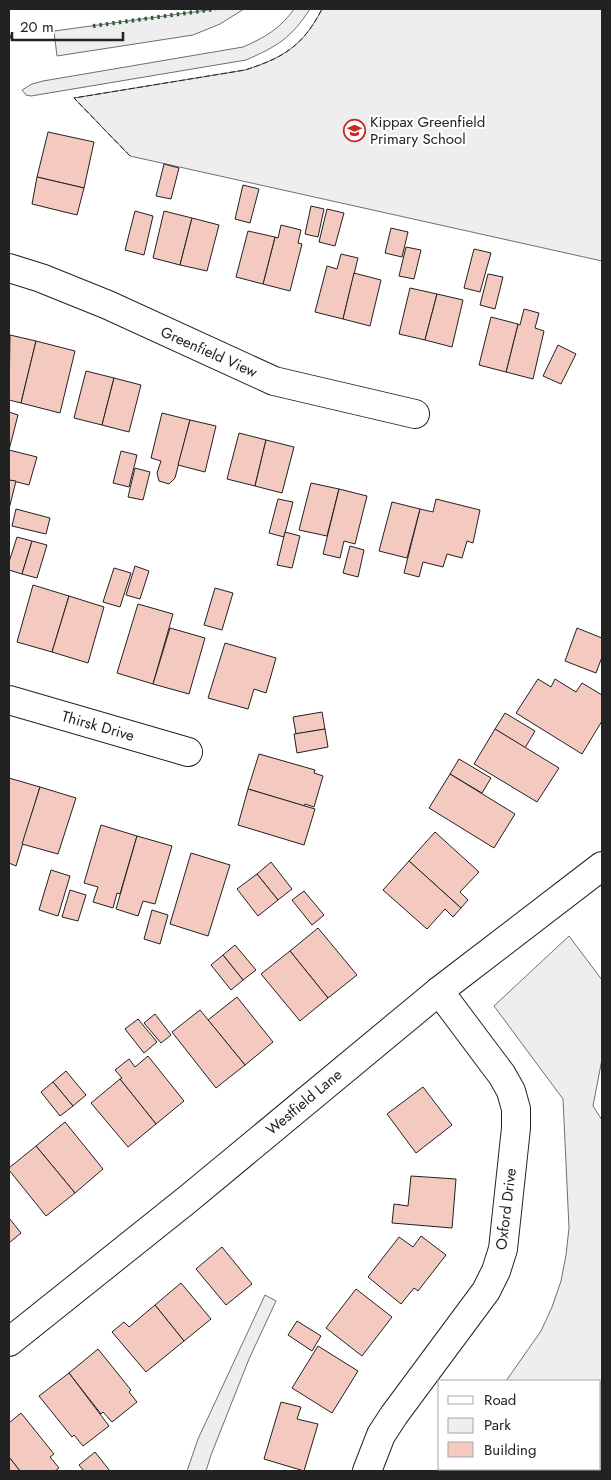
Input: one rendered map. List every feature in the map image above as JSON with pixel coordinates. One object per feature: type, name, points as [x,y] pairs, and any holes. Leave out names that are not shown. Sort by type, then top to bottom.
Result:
[{"type":"street","name":"Greenfield View","points":[[9,268],[41,278],[108,305],[274,381],[415,414]]},
{"type":"street","name":"Thirsk Drive","points":[[9,700],[188,752]]},
{"type":"street","name":"Westfield Lane","points":[[9,1342],[188,1199],[439,991],[602,866]]},
{"type":"street","name":"Oxford Drive","points":[[367,1471],[381,1435],[394,1414],[486,1291],[496,1271],[503,1249],[516,1128],[516,1109],[511,1091],[502,1075],[439,991]]},
{"type":"green space","points":[[216,9],[244,9],[220,24],[193,35],[57,56],[54,31]]},
{"type":"green space","points":[[294,9],[310,9],[283,40],[246,60],[31,96],[26,95],[22,90],[32,84],[43,81],[243,47],[272,32],[284,22]]},
{"type":"green space","name":"Kippax Greenfield Primary School","points":[[322,9],[602,9],[602,261],[130,156],[74,98],[245,70],[270,61],[291,49],[315,22]]},
{"type":"green space","points":[[569,936],[602,980],[602,1059],[593,1106],[602,1120],[602,1471],[447,1471],[601,1470],[601,1380],[507,1380],[541,1331],[552,1307],[561,1281],[569,1228],[563,1099],[494,1006]]},
{"type":"green space","points":[[265,1295],[276,1301],[249,1359],[206,1471],[187,1471],[198,1439]]},
{"type":"building","points":[[48,132],[94,142],[84,188],[37,177]]},
{"type":"building","points":[[164,164],[179,168],[171,199],[156,196]]},
{"type":"building","points":[[37,177],[84,188],[77,215],[32,204]]},
{"type":"building","points":[[243,185],[259,189],[250,223],[235,219]]},
{"type":"building","points":[[311,206],[324,209],[318,237],[305,234]]},
{"type":"building","points":[[327,209],[344,213],[335,246],[319,242]]},
{"type":"building","points":[[135,211],[153,216],[144,255],[125,250]]},
{"type":"building","points":[[164,211],[192,218],[180,265],[153,258]]},
{"type":"building","points":[[192,218],[219,225],[207,271],[180,265]]},
{"type":"building","points":[[281,225],[301,230],[298,243],[302,244],[290,291],[263,284],[275,237],[278,238]]},
{"type":"building","points":[[391,228],[408,232],[402,257],[385,253]]},
{"type":"building","points":[[248,231],[275,237],[263,284],[236,277]]},
{"type":"building","points":[[406,247],[421,250],[414,279],[399,276]]},
{"type":"building","points":[[474,249],[491,253],[480,292],[464,288]]},
{"type":"building","points":[[341,254],[358,258],[343,319],[315,312],[327,266],[337,269]]},
{"type":"building","points":[[354,273],[381,280],[370,326],[343,319]]},
{"type":"building","points":[[488,274],[503,277],[495,309],[480,305]]},
{"type":"building","points":[[410,288],[437,294],[425,340],[399,334]]},
{"type":"building","points":[[437,294],[463,300],[452,347],[425,340]]},
{"type":"building","points":[[524,309],[539,313],[535,328],[544,331],[533,379],[506,372],[518,324],[520,325]]},
{"type":"building","points":[[491,317],[518,324],[506,372],[479,365]]},
{"type":"building","points":[[10,335],[36,341],[21,403],[9,400]]},
{"type":"building","points":[[36,341],[75,351],[60,413],[21,403]]},
{"type":"building","points":[[558,345],[576,354],[561,384],[543,376]]},
{"type":"building","points":[[86,371],[114,378],[102,425],[74,418]]},
{"type":"building","points":[[114,378],[141,385],[129,432],[102,425]]},
{"type":"building","points":[[9,412],[18,415],[9,450]]},
{"type":"building","points":[[162,413],[190,420],[175,478],[169,484],[159,481],[157,473],[161,461],[151,458]]},
{"type":"building","points":[[190,420],[216,426],[205,472],[178,465]]},
{"type":"building","points":[[239,433],[266,440],[255,486],[227,479]]},
{"type":"building","points":[[266,440],[294,447],[282,493],[255,486]]},
{"type":"building","points":[[9,450],[37,457],[29,485],[9,480]]},
{"type":"building","points":[[121,451],[137,455],[129,487],[113,483]]},
{"type":"building","points":[[135,468],[150,472],[143,500],[128,497]]},
{"type":"building","points":[[9,480],[16,481],[9,509]]},
{"type":"building","points":[[311,483],[339,489],[327,536],[299,530]]},
{"type":"building","points":[[339,489],[367,496],[355,544],[344,541],[340,558],[323,554]]},
{"type":"building","points":[[278,499],[293,502],[284,537],[269,533]]},
{"type":"building","points":[[436,499],[480,510],[473,543],[467,541],[462,558],[447,554],[443,567],[423,562],[419,577],[404,573],[420,509],[433,512]]},
{"type":"building","points":[[392,502],[420,509],[407,558],[379,551]]},
{"type":"building","points":[[16,509],[50,518],[46,534],[12,526]]},
{"type":"building","points":[[285,532],[300,536],[292,568],[277,565]]},
{"type":"building","points":[[17,537],[32,541],[22,574],[9,570],[9,562]]},
{"type":"building","points":[[32,541],[47,545],[37,578],[22,574]]},
{"type":"building","points":[[350,546],[364,550],[358,577],[343,573]]},
{"type":"building","points":[[135,566],[149,571],[140,599],[126,595]]},
{"type":"building","points":[[114,568],[131,573],[120,607],[103,602]]},
{"type":"building","points":[[33,585],[69,596],[52,652],[17,642]]},
{"type":"building","points":[[215,588],[233,593],[222,630],[204,625]]},
{"type":"building","points":[[69,596],[104,607],[88,663],[52,652]]},
{"type":"building","points":[[138,604],[173,614],[153,684],[117,673]]},
{"type":"building","points":[[170,628],[205,638],[189,694],[153,684]]},
{"type":"building","points":[[577,628],[602,638],[602,657],[596,673],[565,661]]},
{"type":"building","points":[[225,643],[276,658],[266,693],[254,689],[248,709],[208,698]]},
{"type":"building","points":[[538,679],[551,687],[555,679],[576,692],[582,683],[602,695],[602,721],[582,754],[516,713]]},
{"type":"building","points":[[322,712],[325,729],[296,734],[293,717]]},
{"type":"building","points":[[505,713],[535,731],[525,748],[495,729]]},
{"type":"building","points":[[325,729],[328,747],[297,753],[294,734]]},
{"type":"building","points":[[495,729],[559,768],[537,802],[474,764]]},
{"type":"building","points":[[259,754],[315,770],[314,773],[323,776],[314,807],[305,804],[304,806],[248,789]]},
{"type":"building","points":[[459,759],[491,778],[482,793],[450,774]]},
{"type":"building","points":[[450,774],[515,814],[494,848],[429,808]]},
{"type":"building","points":[[9,778],[40,787],[16,866],[9,863]]},
{"type":"building","points":[[40,787],[76,798],[58,854],[22,844]]},
{"type":"building","points":[[248,789],[315,809],[304,845],[238,825]]},
{"type":"building","points":[[101,825],[137,836],[120,894],[117,893],[113,908],[93,902],[98,887],[84,883]]},
{"type":"building","points":[[435,832],[479,872],[460,892],[468,900],[461,908],[409,861]]},
{"type":"building","points":[[137,836],[172,846],[155,904],[143,901],[138,916],[116,909]]},
{"type":"building","points":[[191,853],[230,865],[208,936],[170,924]]},
{"type":"building","points":[[409,861],[461,908],[453,917],[445,909],[427,929],[383,890]]},
{"type":"building","points":[[271,862],[292,889],[278,900],[257,874]]},
{"type":"building","points":[[51,870],[70,876],[58,916],[39,910]]},
{"type":"building","points":[[257,874],[278,900],[258,916],[237,889]]},
{"type":"building","points":[[70,890],[86,895],[78,921],[62,917]]},
{"type":"building","points":[[304,891],[324,915],[312,925],[292,900]]},
{"type":"building","points":[[152,910],[168,915],[160,944],[144,939]]},
{"type":"building","points":[[318,928],[357,975],[328,998],[290,951]]},
{"type":"building","points":[[235,945],[256,970],[243,980],[223,955]]},
{"type":"building","points":[[290,951],[328,998],[300,1021],[261,974]]},
{"type":"building","points":[[223,955],[243,980],[231,990],[211,965]]},
{"type":"building","points":[[237,997],[273,1042],[245,1065],[208,1020]]},
{"type":"building","points":[[200,1010],[245,1065],[216,1088],[172,1032]]},
{"type":"building","points":[[155,1014],[171,1035],[161,1043],[144,1023]]},
{"type":"building","points":[[138,1019],[157,1042],[144,1053],[125,1029]]},
{"type":"building","points":[[148,1056],[184,1101],[156,1124],[115,1070],[129,1059],[135,1067]]},
{"type":"building","points":[[66,1071],[86,1095],[73,1106],[53,1082]]},
{"type":"building","points":[[120,1079],[156,1124],[128,1147],[91,1103]]},
{"type":"building","points":[[53,1082],[73,1106],[60,1116],[41,1092]]},
{"type":"building","points":[[423,1087],[452,1125],[416,1153],[387,1114]]},
{"type":"building","points":[[65,1122],[103,1169],[75,1193],[36,1146]]},
{"type":"building","points":[[36,1146],[75,1193],[46,1216],[9,1170]]},
{"type":"building","points":[[411,1176],[456,1179],[452,1228],[392,1223],[394,1204],[408,1206]]},
{"type":"building","points":[[9,1218],[21,1233],[9,1243]]},
{"type":"building","points":[[421,1236],[446,1255],[418,1291],[414,1288],[401,1304],[368,1277],[399,1237],[413,1247]]},
{"type":"building","points":[[222,1247],[252,1284],[226,1305],[196,1269]]},
{"type":"building","points":[[181,1283],[211,1319],[184,1341],[155,1305]]},
{"type":"building","points":[[356,1289],[392,1317],[362,1356],[326,1328]]},
{"type":"building","points":[[155,1305],[184,1341],[146,1372],[112,1332],[124,1322],[129,1327]]},
{"type":"building","points":[[297,1321],[321,1336],[312,1351],[288,1335]]},
{"type":"building","points":[[318,1346],[358,1371],[332,1413],[292,1388]]},
{"type":"building","points":[[98,1349],[131,1390],[129,1392],[137,1402],[112,1422],[103,1412],[101,1414],[69,1373]]},
{"type":"building","points":[[69,1373],[109,1426],[83,1446],[74,1435],[72,1437],[39,1396]]},
{"type":"building","points":[[281,1402],[301,1407],[297,1419],[318,1424],[304,1471],[264,1459]]},
{"type":"building","points":[[21,1413],[54,1454],[50,1457],[59,1468],[55,1471],[20,1471],[9,1457],[9,1423]]},
{"type":"building","points":[[95,1452],[110,1471],[84,1471],[79,1465]]},
{"type":"building","points":[[9,1457],[20,1471],[9,1471]]},
{"type":"hedge","points":[[93,26],[216,9]]},
{"type":"hedge","points":[[9,37],[13,36]]},
{"type":"fence","points":[[130,156],[74,98],[245,70],[270,61],[291,49],[315,22],[322,9]]},
{"type":"place","name":"Kippax Greenfield Primary School","points":[[354,131]]}]
